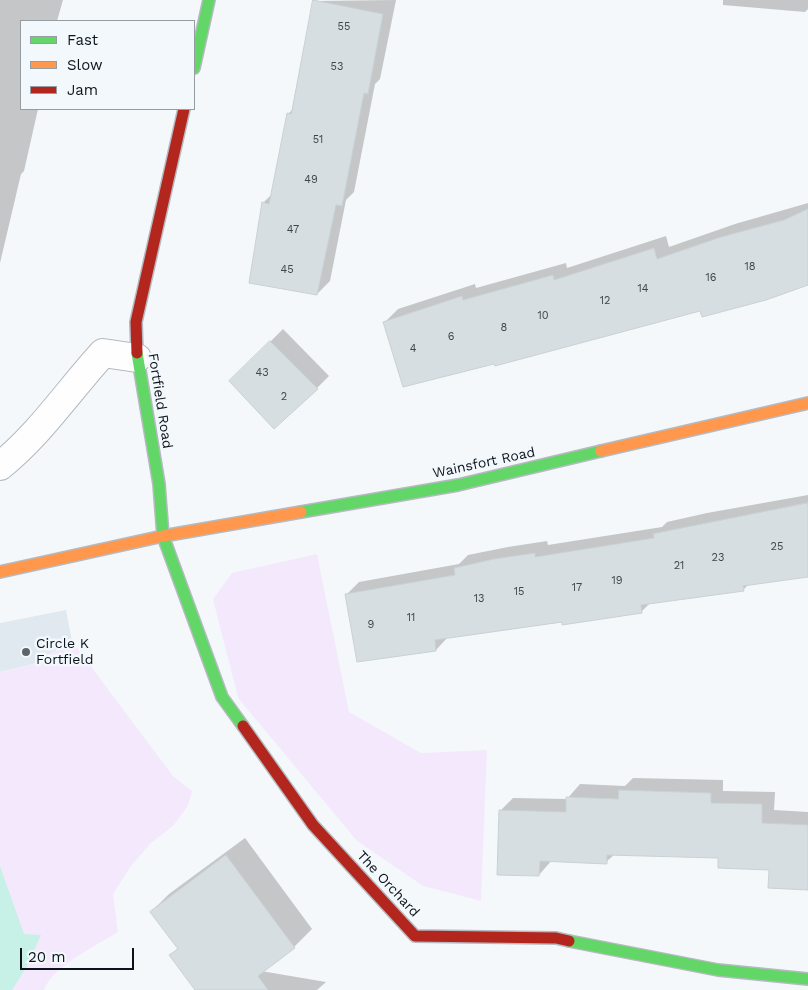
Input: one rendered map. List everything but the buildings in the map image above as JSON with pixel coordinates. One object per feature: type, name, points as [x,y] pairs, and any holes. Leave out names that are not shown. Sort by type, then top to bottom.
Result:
[{"type":"street","points":[[195,63],[209,0]]},
{"type":"street","name":"Fortfield Road","points":[[163,536],[159,484],[136,358],[136,322],[184,110]]},
{"type":"street","points":[[0,466],[21,449],[75,383],[103,353],[136,358]]},
{"type":"street","name":"Wainsfort Road","points":[[163,536],[458,485],[808,403]]},
{"type":"street","points":[[0,572],[163,536]]},
{"type":"street","name":"The Orchard","points":[[163,536],[222,697],[313,825],[415,936],[556,938],[718,970],[808,979]]},
{"type":"shaded area","points":[[317,554],[349,712],[421,753],[487,750],[481,901],[423,886],[357,841],[238,698],[213,599],[232,573]]},
{"type":"shaded area","name":"Circle K Fortfield","points":[[66,610],[72,641],[33,664],[0,672],[0,623]]},
{"type":"shaded area","points":[[72,641],[173,776],[192,791],[188,806],[173,826],[150,844],[131,866],[113,894],[118,932],[66,965],[56,973],[44,990],[0,990],[0,672],[33,664]]},
{"type":"shaded area","points":[[0,866],[24,934],[41,935],[26,968],[12,990],[0,990]]},
{"type":"traffic: fast","points":[[195,63],[209,0]]},
{"type":"traffic: fast","points":[[137,353],[159,484],[163,536],[222,697],[243,726]]},
{"type":"traffic: fast","points":[[301,512],[458,485],[601,451]]},
{"type":"traffic: fast","points":[[569,941],[718,970],[808,979]]},
{"type":"traffic: slow","points":[[601,451],[808,403]]},
{"type":"traffic: slow","points":[[0,572],[163,536],[301,512]]},
{"type":"traffic: jam","points":[[137,353],[136,322],[184,110]]},
{"type":"traffic: jam","points":[[243,726],[313,825],[415,936],[556,938],[569,941]]},
{"type":"place","name":"Circle K Fortfield","points":[[26,652]]}]
